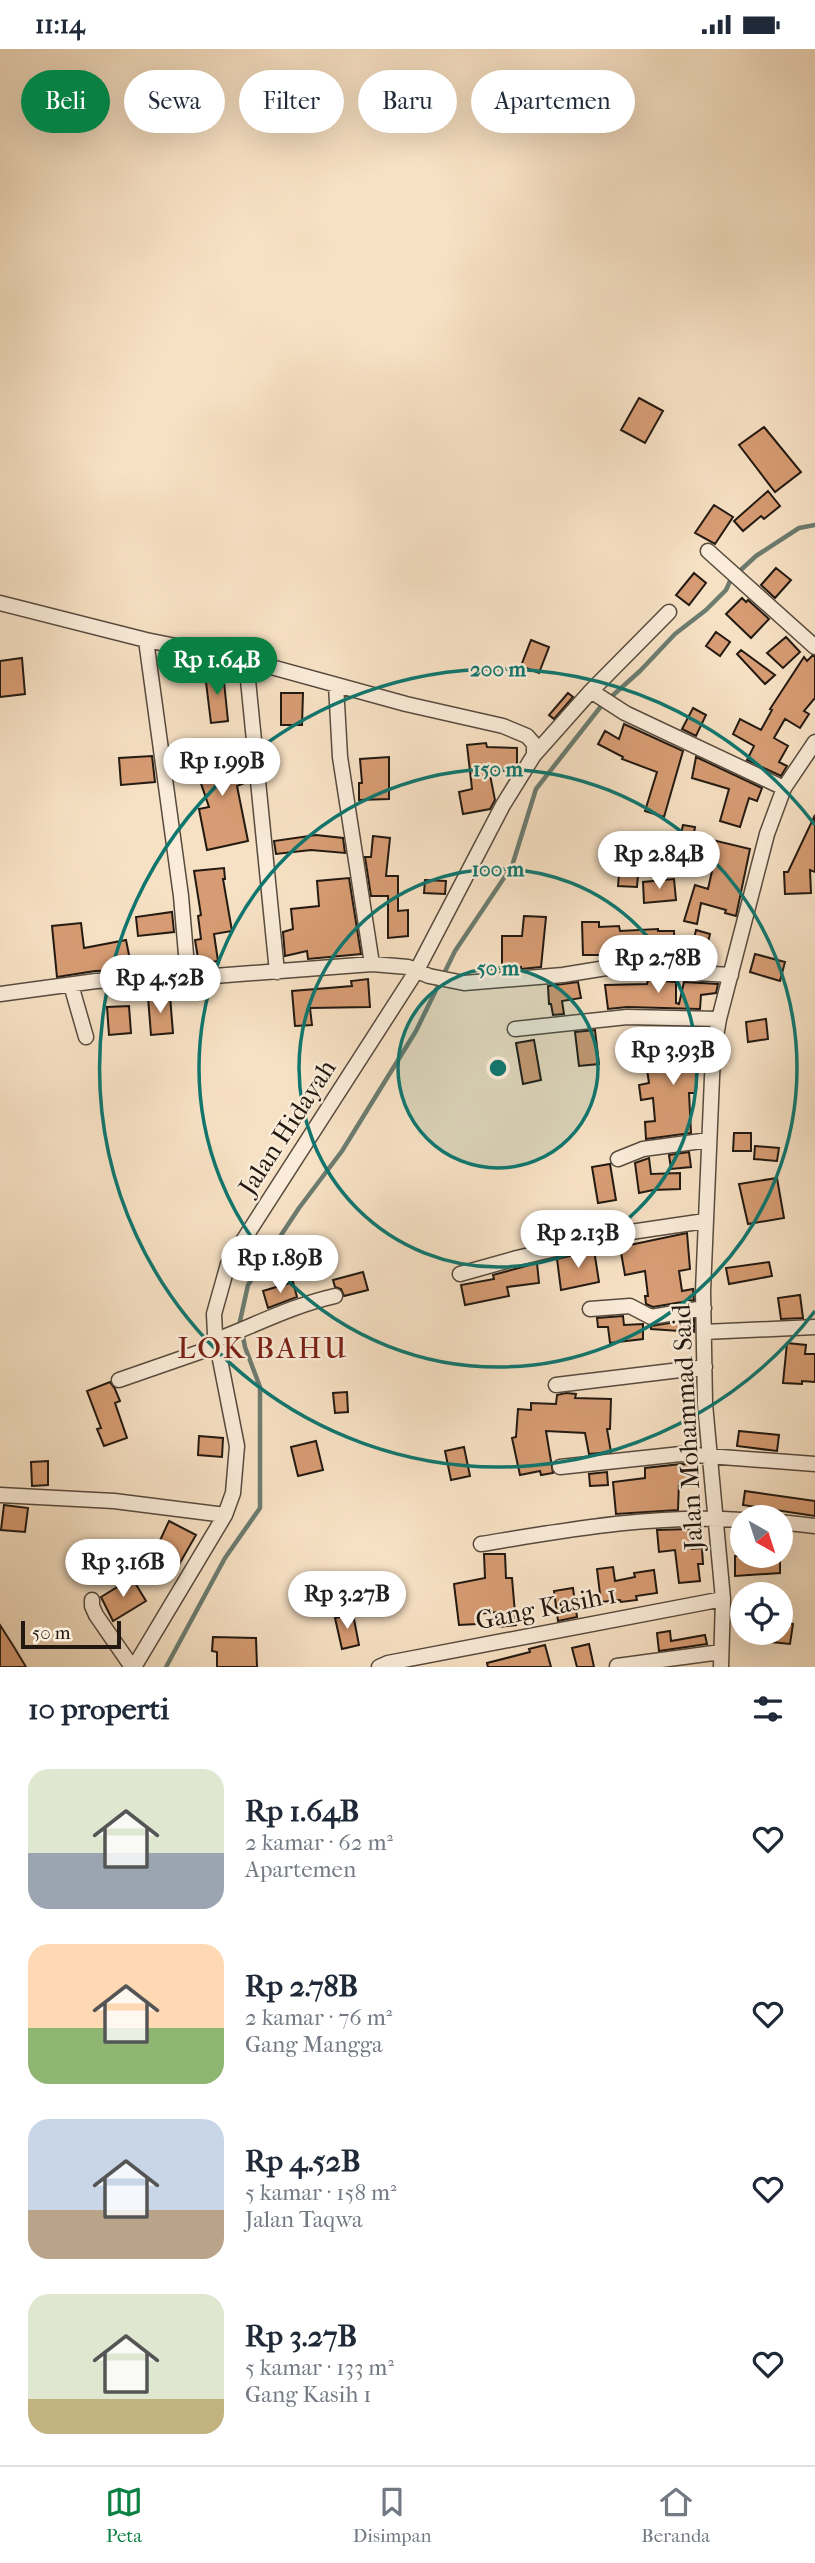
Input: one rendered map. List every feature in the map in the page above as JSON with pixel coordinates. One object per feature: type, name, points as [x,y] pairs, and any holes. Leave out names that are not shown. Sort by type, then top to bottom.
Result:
[{"type":"street","points":[[708,551],[815,647]]},
{"type":"street","points":[[0,603],[146,640],[246,660],[503,726],[527,736],[534,744],[534,755]]},
{"type":"street","name":"Jalan Hidayah","points":[[133,1667],[225,1515],[233,1493],[237,1446],[216,1343],[214,1314],[228,1264],[423,973],[503,805],[534,755],[595,694],[668,612]]},
{"type":"street","points":[[146,640],[181,897],[188,978]]},
{"type":"street","points":[[246,660],[277,972]]},
{"type":"street","points":[[336,685],[342,769],[373,964]]},
{"type":"street","points":[[595,694],[625,713],[784,788]]},
{"type":"street","name":"Jalan Mohammad Said","points":[[720,1667],[723,1599],[710,1455],[704,1332],[710,1081],[719,1019],[767,834],[784,788],[815,741]]},
{"type":"street","points":[[0,994],[96,981],[188,978],[373,964],[452,981],[495,981],[606,968],[731,975]]},
{"type":"street","points":[[71,985],[86,1037]]},
{"type":"street","points":[[515,1029],[627,1017],[719,1019]]},
{"type":"street","points":[[618,1159],[643,1149],[709,1140]]},
{"type":"street","points":[[460,1274],[624,1233],[705,1221]]},
{"type":"street","points":[[119,1380],[216,1343],[281,1311],[335,1296]]},
{"type":"street","points":[[590,1309],[630,1306],[651,1317],[704,1308]]},
{"type":"street","points":[[704,1332],[815,1327]]},
{"type":"street","points":[[556,1385],[705,1367]]},
{"type":"street","points":[[560,1467],[681,1454],[815,1464]]},
{"type":"street","points":[[0,1495],[114,1501],[225,1515]]},
{"type":"street","points":[[481,1544],[643,1521],[730,1519]]},
{"type":"street","points":[[793,1523],[815,1526]]},
{"type":"street","name":"Gang Kasih 1","points":[[379,1667],[388,1663],[723,1599]]},
{"type":"street","points":[[92,1600],[96,1615],[133,1667]]},
{"type":"street","points":[[617,1666],[721,1652]]},
{"type":"building","points":[[639,398],[663,411],[645,443],[621,430]]},
{"type":"building","points":[[764,427],[801,472],[775,492],[739,445]]},
{"type":"building","points":[[768,491],[780,506],[764,519],[761,516],[743,531],[734,521]]},
{"type":"building","points":[[714,505],[733,517],[715,544],[695,533]]},
{"type":"building","points":[[776,568],[791,580],[775,598],[761,585]]},
{"type":"building","points":[[694,573],[706,583],[689,605],[676,595]]},
{"type":"building","points":[[742,598],[746,602],[748,600],[769,619],[751,638],[726,614]]},
{"type":"building","points":[[716,632],[730,642],[720,656],[706,646]]},
{"type":"building","points":[[786,637],[800,652],[783,668],[767,653]]},
{"type":"building","points":[[531,640],[549,647],[539,673],[521,666]]},
{"type":"building","points":[[741,650],[775,675],[765,684],[737,654]]},
{"type":"building","points":[[815,656],[815,698],[804,711],[809,714],[800,728],[785,719],[774,738],[788,746],[779,762],[787,766],[781,776],[747,760],[754,746],[733,734],[740,719],[761,730],[772,710],[770,709],[804,657],[807,661]]},
{"type":"building","points":[[22,658],[25,694],[0,697],[0,661]]},
{"type":"building","points":[[223,672],[228,721],[211,723],[205,674]]},
{"type":"building","points":[[281,693],[303,693],[302,725],[281,725]]},
{"type":"building","points":[[568,693],[573,697],[554,719],[549,715]]},
{"type":"building","points":[[693,708],[706,715],[696,736],[682,729]]},
{"type":"building","points":[[624,724],[683,751],[664,817],[645,811],[657,772],[622,759],[623,757],[598,744],[605,731],[619,739]]},
{"type":"building","points":[[486,743],[487,747],[517,748],[517,765],[513,771],[489,770],[495,800],[490,809],[463,814],[459,792],[472,789],[467,745]]},
{"type":"building","points":[[234,745],[247,782],[237,786],[248,841],[207,850],[199,809],[209,807],[193,760]]},
{"type":"building","points":[[152,756],[155,782],[121,785],[119,758]]},
{"type":"building","points":[[389,757],[389,799],[359,800],[359,783],[362,783],[360,759]]},
{"type":"building","points":[[696,757],[762,788],[757,801],[749,798],[740,827],[720,821],[729,789],[692,778]]},
{"type":"building","points":[[815,815],[815,872],[810,870],[811,893],[785,894],[784,872],[788,872]]},
{"type":"building","points":[[683,825],[695,827],[694,833],[708,835],[708,839],[750,849],[736,916],[725,913],[726,910],[701,903],[697,924],[684,921],[695,885],[708,889],[714,862],[693,859],[694,850],[678,847]]},
{"type":"building","points":[[316,835],[343,838],[345,853],[311,850],[276,854],[274,841]]},
{"type":"building","points":[[373,836],[390,838],[386,876],[398,876],[398,911],[408,910],[408,936],[388,938],[388,896],[371,896],[365,857],[371,857]]},
{"type":"building","points":[[224,868],[223,879],[232,931],[214,934],[218,961],[199,964],[195,940],[201,939],[198,916],[201,915],[194,871]]},
{"type":"building","points":[[619,874],[638,875],[637,887],[618,886]]},
{"type":"building","points":[[349,878],[361,954],[308,959],[307,951],[285,956],[283,932],[293,929],[291,909],[319,906],[317,881]]},
{"type":"building","points":[[674,879],[676,900],[644,903],[643,882]]},
{"type":"building","points":[[425,880],[446,881],[445,894],[424,893]]},
{"type":"building","points":[[172,912],[174,932],[138,936],[136,917]]},
{"type":"building","points":[[524,916],[546,917],[541,967],[521,969],[502,966],[502,936],[522,936]]},
{"type":"building","points":[[582,922],[599,922],[599,927],[619,926],[620,931],[674,931],[675,962],[640,958],[602,959],[602,955],[583,955]]},
{"type":"building","points":[[81,923],[84,948],[126,940],[132,970],[95,971],[57,977],[52,926]]},
{"type":"building","points":[[696,930],[710,934],[706,950],[692,947]]},
{"type":"building","points":[[755,954],[785,962],[780,981],[750,972]]},
{"type":"building","points":[[368,979],[370,1007],[310,1008],[312,1025],[295,1026],[292,991],[352,986],[351,981]]},
{"type":"building","points":[[648,980],[676,982],[676,1003],[679,1004],[684,982],[718,984],[716,993],[701,995],[700,1009],[608,1009],[605,985],[647,984]]},
{"type":"building","points":[[578,982],[581,998],[562,1001],[564,1014],[553,1015],[548,986]]},
{"type":"building","points":[[170,996],[173,1033],[151,1035],[148,997]]},
{"type":"building","points":[[129,1006],[131,1033],[109,1035],[107,1007]]},
{"type":"building","points":[[766,1019],[768,1039],[748,1042],[746,1022]]},
{"type":"building","points":[[676,1028],[699,1028],[697,1045],[701,1045],[695,1093],[689,1093],[691,1133],[646,1139],[645,1122],[655,1121],[653,1098],[641,1100],[639,1085],[649,1083],[646,1063],[672,1060]]},
{"type":"building","points":[[595,1030],[599,1064],[579,1066],[575,1032]]},
{"type":"building","points":[[534,1040],[541,1080],[523,1084],[516,1043]]},
{"type":"building","points":[[734,1133],[751,1133],[751,1151],[733,1151]]},
{"type":"building","points":[[755,1146],[779,1148],[777,1161],[754,1159]]},
{"type":"building","points":[[689,1152],[691,1167],[671,1169],[669,1155]]},
{"type":"building","points":[[649,1158],[651,1174],[680,1173],[680,1189],[639,1193],[635,1163]]},
{"type":"building","points":[[610,1164],[616,1200],[598,1203],[592,1167]]},
{"type":"building","points":[[777,1178],[784,1218],[748,1224],[739,1184]]},
{"type":"building","points":[[558,1216],[560,1238],[547,1241],[544,1217]]},
{"type":"building","points":[[687,1233],[690,1269],[679,1271],[682,1291],[693,1289],[694,1300],[653,1307],[646,1304],[645,1296],[648,1296],[645,1271],[625,1275],[620,1247]]},
{"type":"building","points":[[594,1250],[599,1282],[561,1290],[557,1259]]},
{"type":"building","points":[[769,1262],[772,1276],[729,1284],[726,1268]]},
{"type":"building","points":[[537,1263],[539,1283],[507,1287],[509,1296],[465,1305],[461,1285],[494,1279],[493,1275]]},
{"type":"building","points":[[363,1272],[368,1290],[344,1296],[341,1289],[335,1287],[333,1280]]},
{"type":"building","points":[[293,1282],[297,1297],[268,1308],[263,1291]]},
{"type":"building","points":[[800,1295],[803,1318],[781,1319],[778,1298]]},
{"type":"building","points":[[623,1316],[624,1325],[643,1324],[643,1339],[610,1343],[608,1327],[598,1327],[597,1318]]},
{"type":"building","points":[[694,1319],[694,1332],[651,1329],[651,1326]]},
{"type":"building","points":[[787,1343],[806,1345],[805,1354],[815,1354],[815,1382],[783,1383]]},
{"type":"building","points":[[110,1382],[120,1401],[115,1403],[127,1438],[104,1446],[97,1429],[101,1428],[87,1391]]},
{"type":"building","points":[[347,1392],[348,1412],[335,1413],[333,1393]]},
{"type":"building","points":[[576,1394],[575,1398],[611,1399],[610,1429],[607,1429],[611,1452],[589,1454],[585,1433],[546,1431],[553,1473],[541,1475],[540,1471],[520,1475],[512,1438],[516,1437],[518,1409],[531,1410],[531,1403],[556,1404],[557,1395]]},
{"type":"building","points":[[739,1431],[779,1435],[777,1451],[737,1446]]},
{"type":"building","points":[[199,1436],[223,1438],[222,1457],[198,1455]]},
{"type":"building","points":[[316,1441],[323,1470],[298,1476],[291,1447]]},
{"type":"building","points":[[464,1447],[470,1476],[451,1480],[445,1451]]},
{"type":"building","points":[[48,1461],[48,1485],[32,1486],[31,1462]]},
{"type":"building","points":[[698,1465],[698,1481],[679,1482],[678,1510],[616,1514],[613,1482],[645,1478],[645,1468]]},
{"type":"building","points":[[607,1472],[608,1485],[590,1486],[589,1474]]},
{"type":"building","points":[[745,1491],[815,1501],[815,1516],[793,1513],[793,1505],[743,1505]]},
{"type":"building","points":[[4,1505],[28,1508],[25,1532],[1,1530]]},
{"type":"building","points":[[169,1521],[196,1535],[173,1575],[150,1562]]},
{"type":"building","points":[[690,1529],[692,1549],[702,1548],[703,1564],[698,1564],[700,1581],[679,1583],[675,1550],[659,1552],[657,1530]]},
{"type":"building","points":[[484,1554],[505,1554],[506,1578],[512,1578],[516,1625],[498,1627],[497,1612],[477,1614],[477,1624],[459,1625],[454,1584],[485,1578]]},
{"type":"building","points":[[613,1567],[615,1581],[635,1577],[634,1573],[654,1570],[657,1593],[636,1596],[637,1600],[601,1602],[597,1569]]},
{"type":"building","points":[[735,1568],[780,1568],[780,1573],[735,1576]]},
{"type":"building","points":[[132,1578],[146,1601],[113,1621],[101,1597]]},
{"type":"building","points":[[573,1588],[577,1617],[558,1621],[554,1591]]},
{"type":"building","points":[[353,1614],[359,1645],[342,1649],[335,1618]]},
{"type":"building","points":[[0,1625],[14,1647],[26,1667],[0,1667]]},
{"type":"building","points":[[670,1631],[671,1641],[705,1635],[707,1644],[659,1651],[657,1633]]},
{"type":"building","points":[[213,1637],[256,1638],[257,1667],[217,1667],[217,1652],[212,1651]]},
{"type":"building","points":[[589,1644],[594,1667],[577,1667],[572,1648]]},
{"type":"building","points":[[545,1645],[551,1667],[488,1667],[487,1663],[530,1652],[529,1649]]},
{"type":"waterway","points":[[166,1667],[225,1558],[260,1508],[260,1387],[245,1347],[240,1321],[248,1285],[299,1208],[342,1151],[416,1031],[455,951],[512,866],[536,789],[602,705],[640,671],[675,634],[706,610],[726,590],[731,579],[756,556],[799,528],[815,525]]},
{"type":"district","name":"LOK BAHU","points":[[263,1348]]}]
